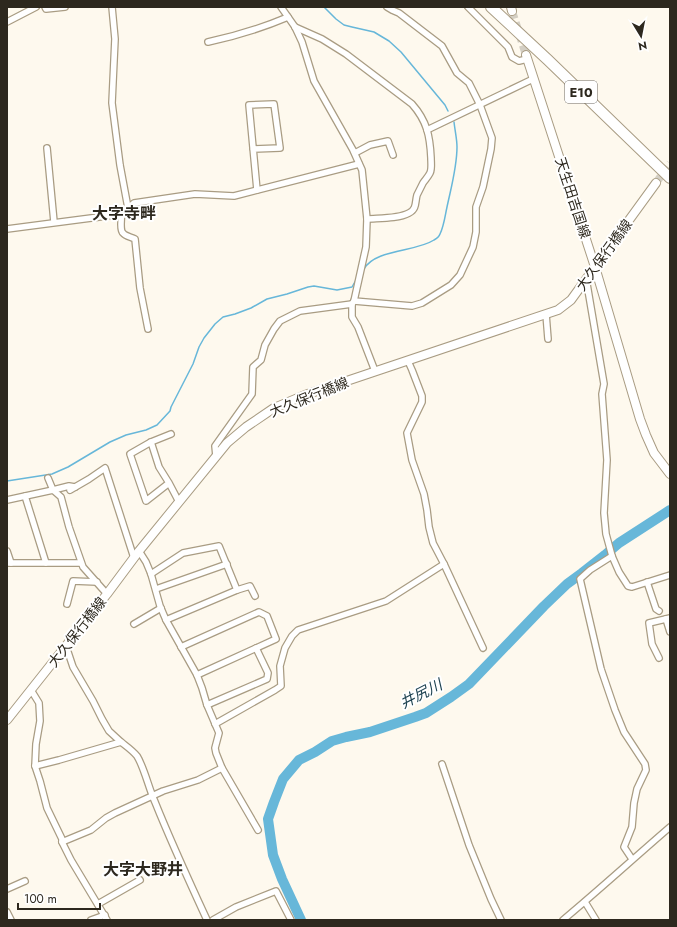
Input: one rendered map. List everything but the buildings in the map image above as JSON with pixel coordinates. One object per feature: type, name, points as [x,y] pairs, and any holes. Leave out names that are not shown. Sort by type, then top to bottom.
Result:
[{"type":"highway","name":"E10","points":[[491,7],[670,178]]},
{"type":"main road","name":"天生田吉国線","points":[[526,57],[595,267],[646,436],[654,453],[670,474]]},
{"type":"main road","name":"大久保行橋線","points":[[7,720],[216,456],[227,443],[246,427],[274,408],[305,395],[558,310],[571,300],[656,183]]},
{"type":"street","points":[[7,22],[36,7]]},
{"type":"street","points":[[45,7],[46,9],[64,7]]},
{"type":"street","points":[[112,7],[115,39],[112,103],[120,165],[128,208]]},
{"type":"street","points":[[281,7],[295,27],[302,42],[314,81],[355,153],[362,170],[367,219],[366,247],[353,302],[352,317],[358,328],[375,371]]},
{"type":"street","points":[[216,456],[215,446],[252,394],[253,366],[261,360],[265,345],[280,321],[300,311],[353,302],[412,306],[422,303],[451,285],[460,275],[473,247],[476,232],[476,206],[483,187],[492,138],[480,105],[469,83],[457,73],[442,46],[399,13],[387,7]]},
{"type":"street","points":[[468,7],[508,47],[512,57],[518,61],[526,57]]},
{"type":"street","points":[[208,42],[263,27],[288,17]]},
{"type":"street","points":[[295,27],[322,39],[346,54],[412,104],[418,111],[427,130],[430,142],[431,169],[430,174],[422,184],[416,197],[416,205],[413,211],[398,217],[367,219]]},
{"type":"street","points":[[427,130],[534,79]]},
{"type":"street","points":[[253,149],[280,148],[274,104],[249,105],[253,149],[257,190]]},
{"type":"street","points":[[355,153],[370,145],[388,141],[393,155]]},
{"type":"street","points":[[47,148],[54,222]]},
{"type":"street","points":[[7,229],[122,214],[134,203],[194,194],[234,196],[359,164]]},
{"type":"street","points":[[122,214],[122,233],[126,236],[135,238],[140,288],[148,329]]},
{"type":"street","points":[[584,281],[587,284],[604,384],[602,394],[608,460],[604,513],[606,534],[612,555],[619,572],[628,586],[632,587],[670,575]]},
{"type":"street","points":[[546,314],[548,339]]},
{"type":"street","points":[[408,361],[422,396],[422,402],[407,433],[412,460],[424,494],[433,543],[483,648]]},
{"type":"street","points":[[169,483],[146,501],[130,454],[151,442],[170,434]]},
{"type":"street","points":[[151,442],[159,466],[179,502]]},
{"type":"street","points":[[7,500],[69,486],[72,489],[89,480],[105,468],[137,555],[146,562],[166,620],[197,675],[207,705],[219,733],[215,748],[222,768],[258,830]]},
{"type":"street","points":[[48,478],[53,490],[61,497],[69,527],[83,567],[107,594]]},
{"type":"street","points":[[25,496],[46,563]]},
{"type":"street","points":[[151,574],[183,553],[219,546],[237,590]]},
{"type":"street","points":[[7,551],[9,563],[81,563]]},
{"type":"street","points":[[612,555],[580,579],[602,669],[615,710],[624,732],[645,764],[646,770],[637,789],[634,803],[632,827],[624,847],[632,859]]},
{"type":"street","points":[[156,589],[226,564]]},
{"type":"street","points":[[215,724],[281,686],[280,666],[285,648],[292,636],[298,630],[386,601],[444,564]]},
{"type":"street","points":[[67,604],[73,581],[97,582]]},
{"type":"street","points":[[647,582],[656,609],[659,611]]},
{"type":"street","points":[[166,620],[250,586],[255,596]]},
{"type":"street","points":[[134,624],[161,608]]},
{"type":"street","points":[[181,647],[259,612],[267,616],[276,640],[197,675]]},
{"type":"street","points":[[659,658],[652,644],[649,624],[668,618],[670,632]]},
{"type":"street","points":[[66,646],[73,667],[109,731],[137,756],[178,857],[207,920]]},
{"type":"street","points":[[207,705],[268,679],[268,673],[256,648]]},
{"type":"street","points":[[31,690],[39,703],[40,720],[36,744],[35,766],[47,808],[62,839],[62,842],[71,860],[106,918],[91,920]]},
{"type":"street","points":[[35,766],[121,742]]},
{"type":"street","points":[[442,764],[469,845],[501,920]]},
{"type":"street","points":[[62,842],[91,830],[106,818],[152,796],[198,780],[222,768]]},
{"type":"street","points":[[563,920],[632,859],[670,828]]},
{"type":"street","points":[[98,904],[140,880]]},
{"type":"street","points":[[7,889],[26,882]]},
{"type":"street","points":[[213,920],[236,907],[276,891],[291,920]]},
{"type":"street","points":[[585,902],[596,920]]},
{"type":"street","points":[[7,912],[11,920]]},
{"type":"waterway","points":[[324,7],[344,25],[374,32],[389,41],[401,52],[445,105],[448,111]]},
{"type":"waterway","points":[[364,269],[369,263],[377,258],[386,254],[426,244],[436,239],[440,235],[454,177],[457,155],[454,122]]},
{"type":"waterway","points":[[7,481],[52,474],[68,467],[110,442],[157,425],[170,411],[204,338],[215,324],[223,317],[251,308],[267,299],[308,287],[314,286],[337,290],[352,287],[356,280]]},
{"type":"waterway","name":"井尻川","points":[[301,920],[282,879],[273,855],[268,819],[283,779],[299,760],[332,741],[370,732],[426,713],[451,697],[469,684],[567,584],[619,543],[670,510]]},
{"type":"tunnel","points":[[512,11],[526,55]]},
{"type":"tunnel","points":[[656,183],[670,163]]},
{"type":"district","name":"大字寺畔","points":[[124,213]]},
{"type":"district","name":"大字大野井","points":[[143,869]]}]
